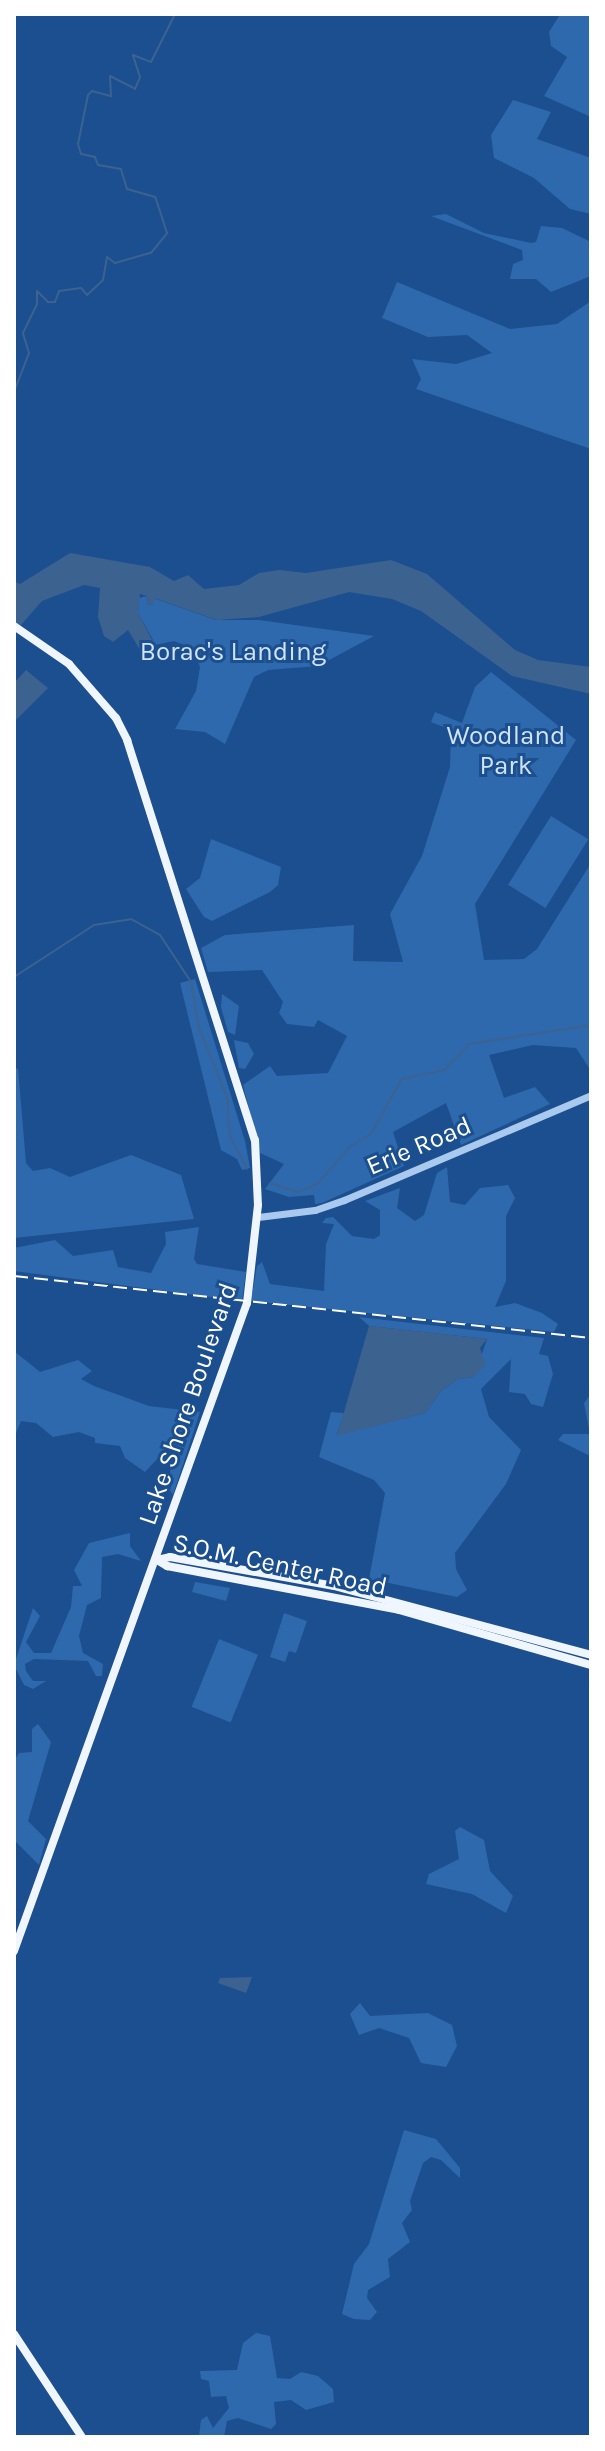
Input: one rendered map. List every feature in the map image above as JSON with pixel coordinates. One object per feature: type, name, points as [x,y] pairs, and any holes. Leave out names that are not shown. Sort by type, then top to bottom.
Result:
[{"type":"main road","name":"Lake Shore Boulevard","points":[[14,626],[40,641],[69,664],[116,718],[141,774],[255,1140],[258,1217],[247,1303],[14,1951]]},
{"type":"main road","name":"S.O.M. Center Road","points":[[157,1560],[170,1557],[334,1586],[591,1655]]},
{"type":"main road","name":"S.O.M. Center Road","points":[[157,1560],[167,1566],[399,1610],[591,1665]]},
{"type":"main road","points":[[14,2334],[82,2437]]},
{"type":"street","name":"Erie Road","points":[[258,1217],[315,1210],[344,1200],[591,1095]]},
{"type":"green space","points":[[591,14],[591,117],[544,96],[567,57],[551,46],[549,32],[559,16]]},
{"type":"green space","points":[[513,100],[551,112],[537,139],[591,158],[591,214],[570,209],[534,178],[494,158],[491,135]]},
{"type":"green space","points":[[446,214],[484,233],[531,243],[536,242],[541,226],[562,228],[591,242],[591,276],[551,292],[536,279],[510,279],[513,264],[523,260],[522,250],[431,216]]},
{"type":"green space","points":[[397,282],[510,329],[557,324],[591,301],[591,449],[416,389],[421,379],[412,359],[456,364],[492,353],[467,335],[428,337],[382,318]]},
{"type":"green space","name":"Borac's Landing","points":[[147,596],[148,605],[154,604],[153,598],[216,620],[259,620],[374,636],[318,666],[268,670],[254,677],[225,744],[205,732],[175,729],[196,691],[200,667],[193,649],[174,641],[155,645],[142,657],[139,651],[153,640],[138,613],[139,598]]},
{"type":"green space","name":"Woodland Park","points":[[491,672],[576,740],[475,904],[484,960],[524,959],[537,949],[591,863],[591,1071],[576,1048],[533,1045],[489,1055],[504,1098],[535,1087],[550,1104],[461,1145],[446,1103],[393,1132],[404,1166],[322,1203],[315,1204],[314,1195],[289,1197],[265,1189],[284,1164],[260,1153],[243,1085],[270,1066],[277,1076],[328,1073],[347,1036],[318,1020],[314,1027],[287,1024],[279,1013],[283,1002],[262,970],[208,972],[201,948],[225,935],[354,925],[353,961],[403,962],[390,914],[422,856],[450,767],[451,730],[431,722],[435,712],[462,723],[475,687]]},
{"type":"green space","points":[[551,816],[588,839],[545,908],[508,885]]},
{"type":"green space","points":[[211,839],[281,867],[278,885],[270,892],[212,921],[204,917],[186,889],[200,878]]},
{"type":"green space","points":[[195,979],[245,1141],[250,1168],[242,1170],[237,1159],[221,1150],[180,983]]},
{"type":"green space","points":[[222,994],[239,1006],[235,1035],[228,1032],[221,1007]]},
{"type":"green space","points":[[234,1040],[248,1043],[254,1054],[245,1069],[239,1068]]},
{"type":"green space","points":[[18,1068],[26,1163],[33,1171],[50,1168],[70,1177],[131,1155],[181,1175],[194,1219],[14,1238],[14,1070]]},
{"type":"green space","points":[[447,1167],[450,1202],[465,1205],[480,1188],[508,1185],[515,1198],[506,1216],[506,1281],[495,1307],[515,1303],[542,1313],[558,1324],[554,1332],[251,1301],[257,1266],[262,1262],[270,1284],[324,1291],[326,1244],[334,1224],[322,1223],[326,1218],[333,1217],[352,1236],[374,1239],[380,1235],[380,1210],[365,1201],[400,1188],[397,1208],[415,1221],[424,1215],[437,1173]]},
{"type":"green space","points":[[199,1227],[194,1259],[197,1264],[246,1272],[242,1301],[14,1271],[14,1248],[55,1240],[73,1256],[113,1250],[118,1267],[151,1273],[166,1244],[165,1232]]},
{"type":"green space","points":[[359,1317],[544,1338],[539,1354],[548,1356],[553,1374],[543,1407],[531,1404],[525,1394],[509,1392],[511,1359],[481,1389],[489,1417],[521,1450],[506,1484],[455,1553],[456,1569],[467,1590],[457,1597],[369,1579],[385,1493],[374,1480],[319,1457],[331,1412],[344,1413],[337,1435],[425,1413],[441,1391],[458,1379],[474,1377],[487,1339],[369,1326]]},
{"type":"green space","points":[[14,1351],[40,1372],[78,1360],[92,1371],[81,1379],[94,1386],[149,1406],[200,1412],[173,1495],[167,1485],[176,1446],[170,1445],[145,1472],[125,1458],[120,1446],[95,1443],[95,1438],[79,1432],[53,1437],[36,1423],[21,1421],[14,1438]]},
{"type":"green space","points":[[591,1394],[591,1454],[588,1455],[558,1440],[563,1434],[590,1434],[584,1403]]},
{"type":"green space","points":[[130,1533],[130,1546],[141,1561],[118,1554],[102,1557],[101,1598],[87,1605],[79,1636],[83,1653],[103,1664],[102,1676],[96,1676],[88,1661],[34,1659],[25,1664],[26,1671],[33,1681],[46,1681],[33,1689],[24,1685],[14,1665],[33,1608],[40,1616],[26,1642],[34,1653],[51,1653],[71,1607],[73,1586],[82,1586],[74,1570],[89,1543]]},
{"type":"green space","points":[[195,1582],[230,1588],[226,1601],[192,1592]]},
{"type":"green space","points":[[284,1613],[307,1621],[296,1653],[289,1651],[285,1662],[270,1657]]},
{"type":"green space","points":[[219,1639],[258,1655],[231,1722],[192,1707]]},
{"type":"green space","points":[[38,1724],[51,1742],[28,1821],[46,1839],[39,1865],[14,1840],[14,1761],[19,1753],[32,1752],[32,1729]]},
{"type":"green space","points":[[460,1827],[484,1840],[490,1871],[513,1896],[506,1913],[472,1894],[426,1884],[429,1874],[459,1859],[455,1831]]},
{"type":"green space","points":[[360,2003],[370,2016],[428,2013],[452,2025],[457,2046],[446,2067],[421,2063],[409,2038],[379,2028],[359,2035],[350,2014]]},
{"type":"green space","points":[[404,2130],[436,2139],[460,2168],[460,2178],[441,2160],[431,2157],[423,2163],[410,2201],[412,2210],[402,2223],[410,2242],[388,2259],[390,2277],[368,2290],[367,2298],[377,2312],[370,2320],[354,2319],[342,2314],[354,2264],[369,2244]]},
{"type":"green space","points":[[256,2333],[270,2336],[277,2378],[290,2379],[301,2372],[318,2376],[333,2389],[334,2402],[306,2410],[291,2400],[274,2402],[276,2424],[271,2429],[238,2418],[227,2421],[224,2437],[199,2436],[201,2420],[207,2416],[213,2428],[229,2408],[226,2396],[211,2397],[209,2381],[201,2379],[200,2371],[237,2370],[243,2343]]},
{"type":"shaded area","points":[[70,553],[150,567],[174,581],[188,575],[204,589],[239,585],[259,573],[279,570],[306,573],[391,560],[427,574],[515,650],[538,660],[591,667],[591,694],[512,676],[421,611],[392,599],[349,592],[259,617],[217,620],[154,598],[154,604],[148,605],[147,596],[140,594],[138,613],[152,640],[140,650],[128,630],[113,642],[104,636],[98,617],[100,588],[84,585],[42,601],[14,633],[14,581],[20,584]]},
{"type":"shaded area","points":[[26,670],[48,688],[14,722],[14,683]]},
{"type":"shaded area","points":[[369,1326],[487,1339],[480,1348],[485,1365],[474,1377],[458,1379],[441,1391],[425,1413],[337,1436]]},
{"type":"shaded area","points":[[252,1977],[246,1993],[218,1983],[220,1978]]},
{"type":"waterway","points":[[14,392],[29,353],[23,333],[37,304],[37,291],[48,302],[55,302],[59,291],[81,288],[87,295],[103,280],[107,257],[115,263],[151,253],[167,233],[155,197],[127,189],[121,169],[98,165],[95,157],[81,154],[78,144],[88,95],[92,91],[111,96],[110,76],[135,89],[140,77],[133,55],[151,62],[175,14]]},
{"type":"waterway","points":[[14,977],[94,925],[131,919],[160,935],[191,982],[199,1028],[227,1097],[230,1136],[247,1169]]},
{"type":"waterway","points":[[270,1183],[298,1192],[317,1184],[350,1147],[371,1134],[402,1079],[444,1070],[469,1044],[591,1025]]},
{"type":"waterway","points":[[14,1042],[14,1051]]},
{"type":"railway","points":[[14,1276],[591,1338]]}]
